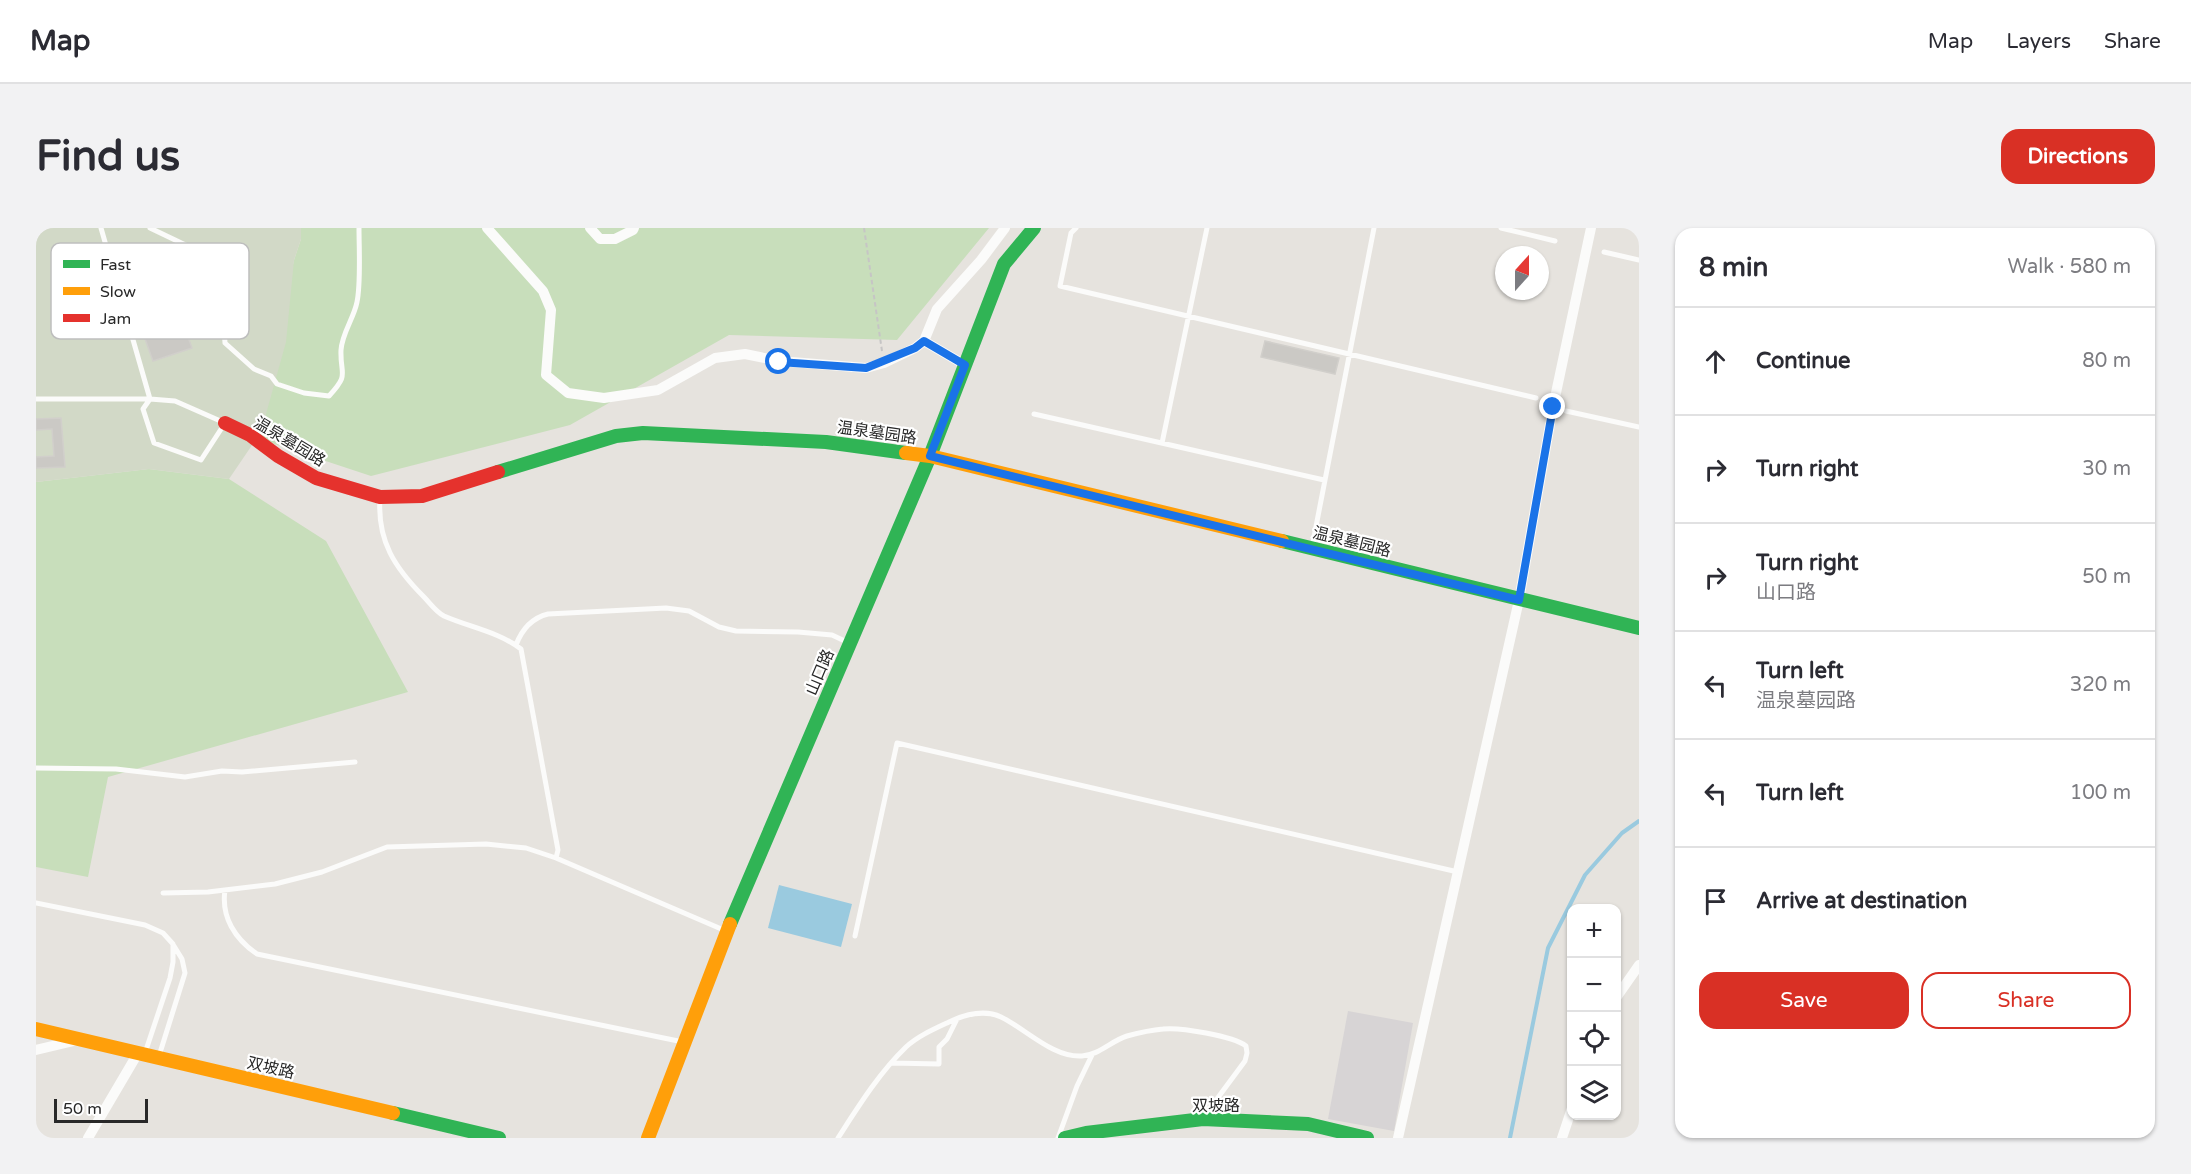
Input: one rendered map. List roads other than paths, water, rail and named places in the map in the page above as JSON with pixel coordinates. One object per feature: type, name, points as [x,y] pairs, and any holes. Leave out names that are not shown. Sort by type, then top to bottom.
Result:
[{"type":"street","points":[[487,228],[543,291],[551,310],[546,375],[568,393],[604,399],[658,390],[715,358],[745,354],[779,362],[866,368],[884,363],[924,341],[937,309],[981,260],[1005,228]]},
{"type":"street","points":[[590,228],[600,238],[615,239],[634,228]]},
{"type":"street","name":"山口路","points":[[648,1138],[726,932],[930,456],[1004,264],[1034,228]]},
{"type":"street","points":[[1398,1138],[1519,600],[1553,407],[1591,228]]},
{"type":"street","points":[[924,341],[965,365]]},
{"type":"street","name":"温泉墓园路","points":[[225,423],[250,435],[278,456],[316,478],[380,497],[422,496],[616,436],[643,433],[826,442],[930,456],[1639,628]]},
{"type":"street","points":[[1621,993],[1636,976],[1639,965]]},
{"type":"street","name":"双坡路","points":[[36,1029],[499,1138]]},
{"type":"street","points":[[36,1050],[81,1040]]},
{"type":"street","points":[[88,1138],[147,1055]]},
{"type":"street","name":"双坡路","points":[[1065,1138],[1086,1133],[1203,1119],[1308,1124],[1367,1138]]},
{"type":"street","points":[[1562,1138],[1568,1120]]},
{"type":"lane","points":[[101,228],[105,243]]},
{"type":"lane","points":[[150,228],[181,243]]},
{"type":"lane","points":[[225,339],[225,343],[254,369],[271,376],[278,384],[304,393],[328,396],[338,386],[344,372],[341,350],[357,302],[359,228]]},
{"type":"lane","points":[[1076,228],[1071,233],[1060,286],[1536,398]]},
{"type":"lane","points":[[1162,443],[1207,228]]},
{"type":"lane","points":[[1311,548],[1374,228]]},
{"type":"lane","points":[[1501,228],[1555,241]]},
{"type":"lane","points":[[1604,252],[1639,260]]},
{"type":"lane","points":[[133,339],[150,399]]},
{"type":"lane","points":[[36,399],[150,399],[175,401],[225,423],[201,460],[154,443],[143,409],[150,399]]},
{"type":"lane","points":[[1566,411],[1639,427]]},
{"type":"lane","points":[[1034,414],[1324,480]]},
{"type":"lane","points":[[380,497],[379,513],[388,552],[403,576],[441,615],[499,636],[521,649],[558,850],[556,858]]},
{"type":"lane","points":[[516,645],[520,634],[536,617],[548,614],[666,608],[689,611],[719,627],[736,631],[832,635],[850,643]]},
{"type":"lane","points":[[855,936],[897,743],[1458,872]]},
{"type":"lane","points":[[36,768],[116,769],[185,777],[222,771],[242,772],[355,762]]},
{"type":"lane","points":[[163,892],[225,890],[275,884],[322,872],[387,847],[486,844],[526,848],[556,858],[726,932]]},
{"type":"lane","points":[[225,890],[224,908],[228,921],[243,944],[257,954],[685,1042]]},
{"type":"lane","points":[[36,903],[145,925],[163,933],[173,944],[182,959],[185,973],[147,1055]]},
{"type":"lane","points":[[147,1055],[170,978],[173,944]]},
{"type":"lane","points":[[838,1138],[892,1063],[908,1046],[930,1030],[957,1018],[985,1013],[1000,1016],[1041,1043],[1079,1057],[1092,1055],[1125,1036],[1164,1028],[1224,1036],[1239,1041],[1246,1046],[1245,1061],[1203,1119]]},
{"type":"lane","points":[[892,1063],[939,1064],[939,1047],[947,1039],[957,1018]]},
{"type":"lane","points":[[1058,1138],[1077,1086],[1092,1055]]},
{"type":"water","points":[[779,885],[852,904],[841,947],[768,928]]},
{"type":"waterway","points":[[1510,1138],[1548,948],[1585,875],[1622,833],[1639,821]]}]
